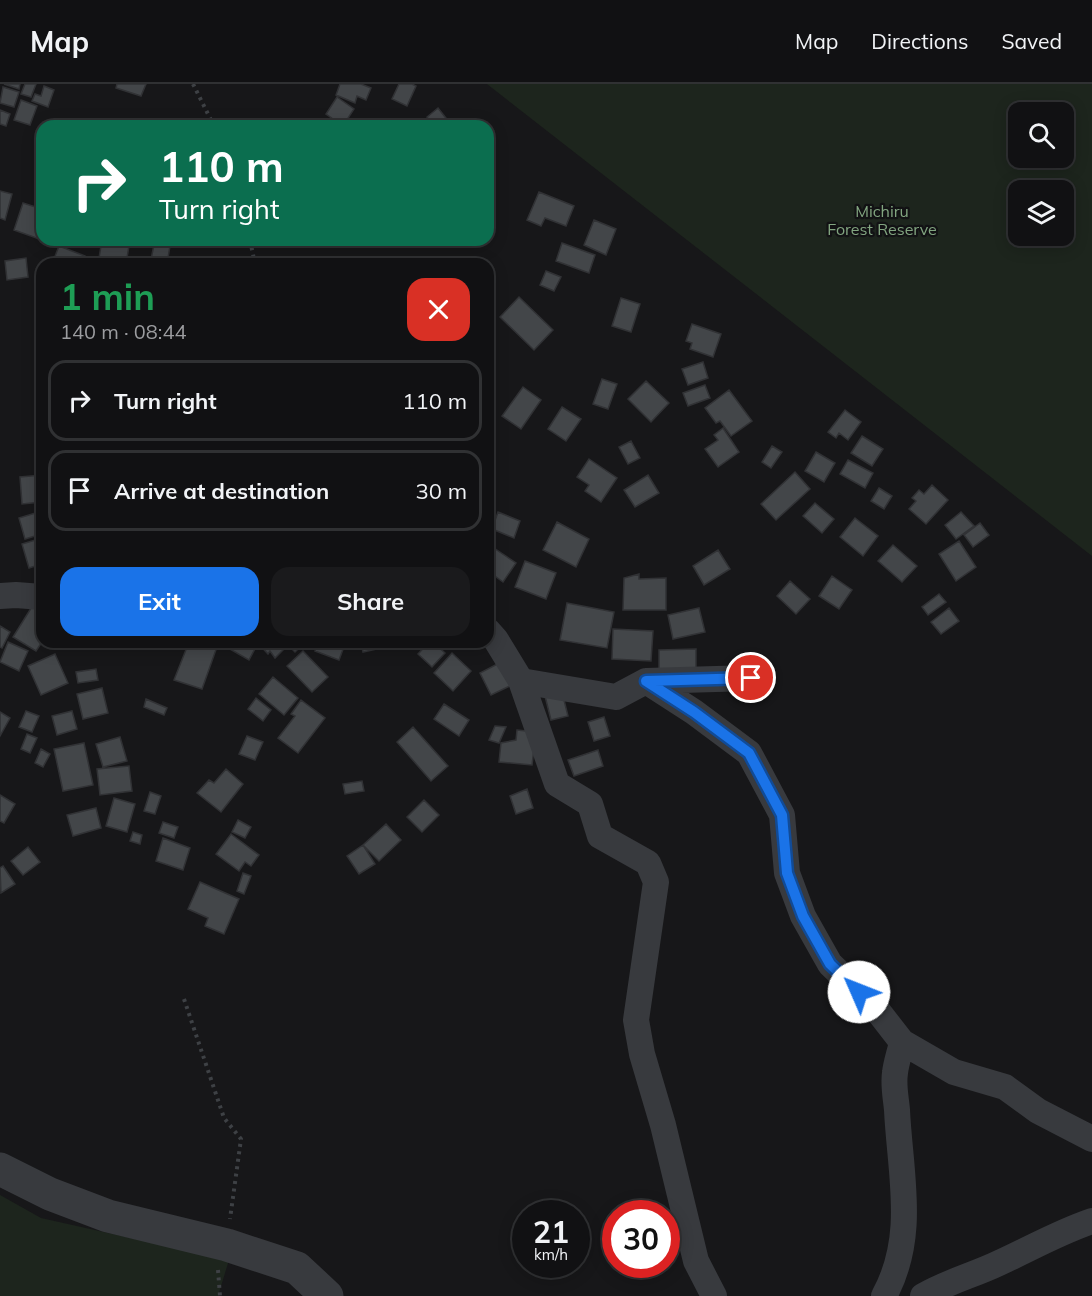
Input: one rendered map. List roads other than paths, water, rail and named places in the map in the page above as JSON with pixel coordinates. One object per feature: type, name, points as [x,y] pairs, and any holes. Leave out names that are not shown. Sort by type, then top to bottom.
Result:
[{"type":"street","points":[[0,596],[36,597]]},
{"type":"street","points":[[494,638],[521,681],[557,784],[590,804],[600,836],[648,864],[656,882],[636,1020],[642,1054],[663,1125],[696,1261],[714,1296]]},
{"type":"street","points":[[521,681],[616,697],[646,681],[751,678]]},
{"type":"street","points":[[646,681],[694,712],[749,753],[782,815],[787,873],[803,916],[830,964],[874,1006],[902,1042],[954,1072],[1005,1087],[1038,1111],[1092,1139]]},
{"type":"street","points":[[884,1296],[893,1280],[903,1239],[905,1193],[898,1133],[895,1074],[902,1042]]},
{"type":"street","points":[[0,1169],[50,1194],[108,1216],[227,1245],[297,1268],[327,1296]]},
{"type":"street","points":[[922,1296],[999,1263],[1065,1230],[1092,1221]]},
{"type":"park label","name":"Michiru Forest Reserve","points":[[882,220]]}]
